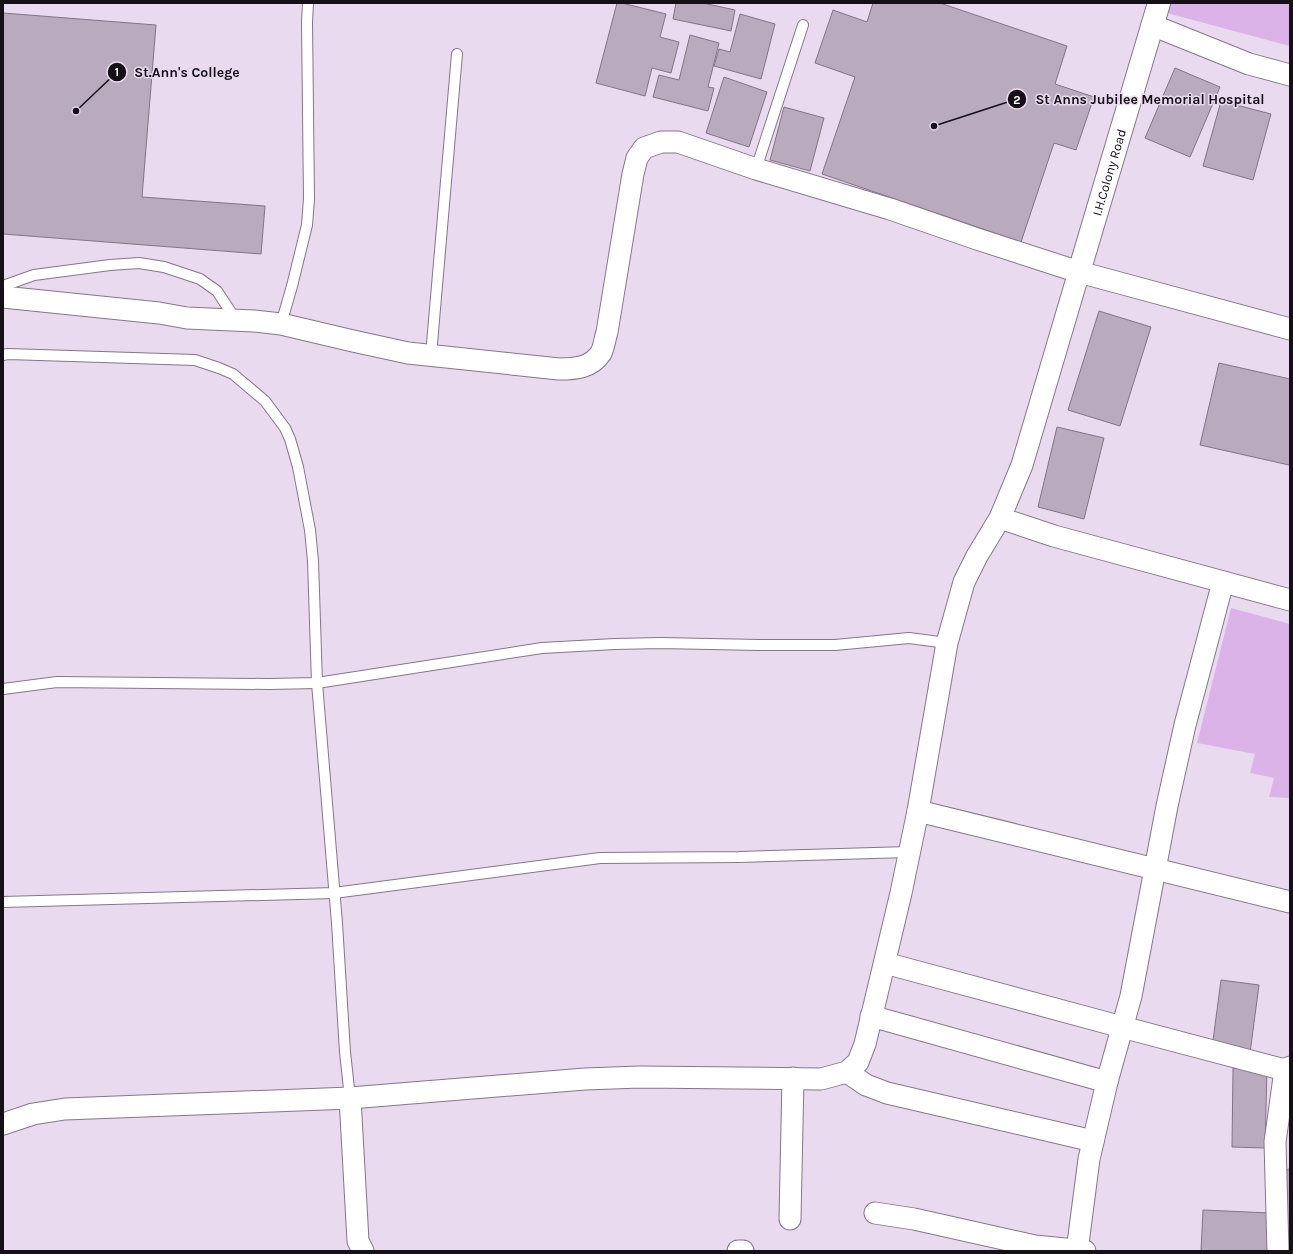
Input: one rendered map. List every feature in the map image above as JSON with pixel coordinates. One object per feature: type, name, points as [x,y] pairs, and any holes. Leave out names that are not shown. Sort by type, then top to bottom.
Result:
[{"type":"street","name":"I.H.Colony Road","points":[[1079,272],[1159,3]]},
{"type":"street","points":[[1152,25],[1249,64],[1290,76]]},
{"type":"street","points":[[3,297],[159,313],[187,318],[281,324],[408,353],[559,369],[577,369],[591,363],[601,352],[607,332],[633,174],[637,158],[644,148],[662,142],[678,142],[756,169],[890,209],[1079,272],[1290,329]]},
{"type":"street","points":[[3,1124],[33,1114],[65,1109],[350,1098],[585,1079],[640,1077],[820,1079],[847,1072],[858,1062],[865,1044],[885,963],[918,811],[947,643],[964,582],[977,556],[1000,518],[1022,465],[1079,272]]},
{"type":"street","points":[[1000,518],[1054,536],[1290,600]]},
{"type":"street","points":[[875,1213],[914,1219],[1035,1246],[1080,1250],[1088,1159],[1107,1082],[1131,996],[1167,806],[1185,725],[1223,582]]},
{"type":"street","points":[[918,811],[1290,902]]},
{"type":"street","points":[[885,963],[1122,1027],[1288,1068],[1275,1142],[1278,1251]]},
{"type":"street","points":[[871,1016],[1107,1082]]},
{"type":"street","points":[[847,1072],[866,1085],[887,1093],[1093,1141]]},
{"type":"street","points":[[790,1218],[794,1078]]},
{"type":"street","points":[[350,1098],[353,1129],[358,1241],[363,1251]]},
{"type":"street","points":[[738,1251],[743,1251]]},
{"type":"lane","points":[[281,324],[307,226],[309,198],[308,3]]},
{"type":"lane","points":[[756,169],[803,25]]},
{"type":"lane","points":[[432,355],[457,54]]},
{"type":"lane","points":[[3,286],[34,275],[110,265],[139,263],[164,267],[200,279],[217,291],[236,320]]},
{"type":"lane","points":[[3,355],[195,360],[233,374],[265,401],[277,416],[290,439],[298,467],[310,530],[313,561],[317,683],[337,923],[345,1052],[350,1098]]},
{"type":"lane","points":[[3,689],[57,682],[317,683],[542,648],[600,644],[661,643],[835,645],[909,638],[947,643]]},
{"type":"lane","points":[[3,902],[334,893],[600,858],[739,857],[909,852]]},
{"type":"shaded area","points":[[1170,3],[1290,3],[1290,46],[1167,13]]},
{"type":"shaded area","points":[[1231,608],[1290,624],[1290,798],[1269,797],[1274,778],[1250,773],[1255,754],[1197,743]]},
{"type":"building","points":[[617,3],[666,14],[660,37],[679,42],[671,73],[652,68],[645,96],[596,83]]},
{"type":"building","points":[[676,3],[703,3],[735,10],[731,31],[673,19]]},
{"type":"building","points":[[873,3],[940,3],[1067,46],[1055,84],[1094,97],[1076,150],[1054,143],[1021,242],[822,174],[855,77],[815,63],[833,10],[867,22]]},
{"type":"building","points":[[3,13],[156,25],[142,197],[265,206],[261,254],[3,234]]},
{"type":"building","points":[[740,14],[775,24],[761,79],[714,66],[719,49],[730,52]]},
{"type":"building","points":[[690,35],[719,43],[708,87],[714,88],[708,111],[653,97],[659,75],[679,80]]},
{"type":"building","points":[[1175,68],[1220,87],[1190,157],[1145,138]]},
{"type":"building","points":[[724,77],[767,92],[749,147],[706,133]]},
{"type":"building","points":[[1221,101],[1271,114],[1253,180],[1203,166]]},
{"type":"building","points":[[784,107],[824,118],[810,171],[770,160]]},
{"type":"building","points":[[1099,311],[1151,327],[1120,426],[1068,410]]},
{"type":"building","points":[[1219,363],[1290,379],[1289,465],[1200,445]]},
{"type":"building","points":[[1057,427],[1104,438],[1084,519],[1038,507]]},
{"type":"building","points":[[1221,980],[1259,985],[1250,1053],[1212,1048]]},
{"type":"building","points":[[1233,1068],[1267,1068],[1265,1148],[1232,1147]]},
{"type":"building","points":[[1290,1169],[1290,1251],[1285,1251],[1283,1170]]},
{"type":"building","points":[[1203,1210],[1270,1213],[1268,1251],[1201,1251]]},
{"type":"place","name":"St.Ann's College","points":[[76,111]]},
{"type":"place","name":"St Anns Jubilee Memorial Hospital","points":[[934,126]]}]
